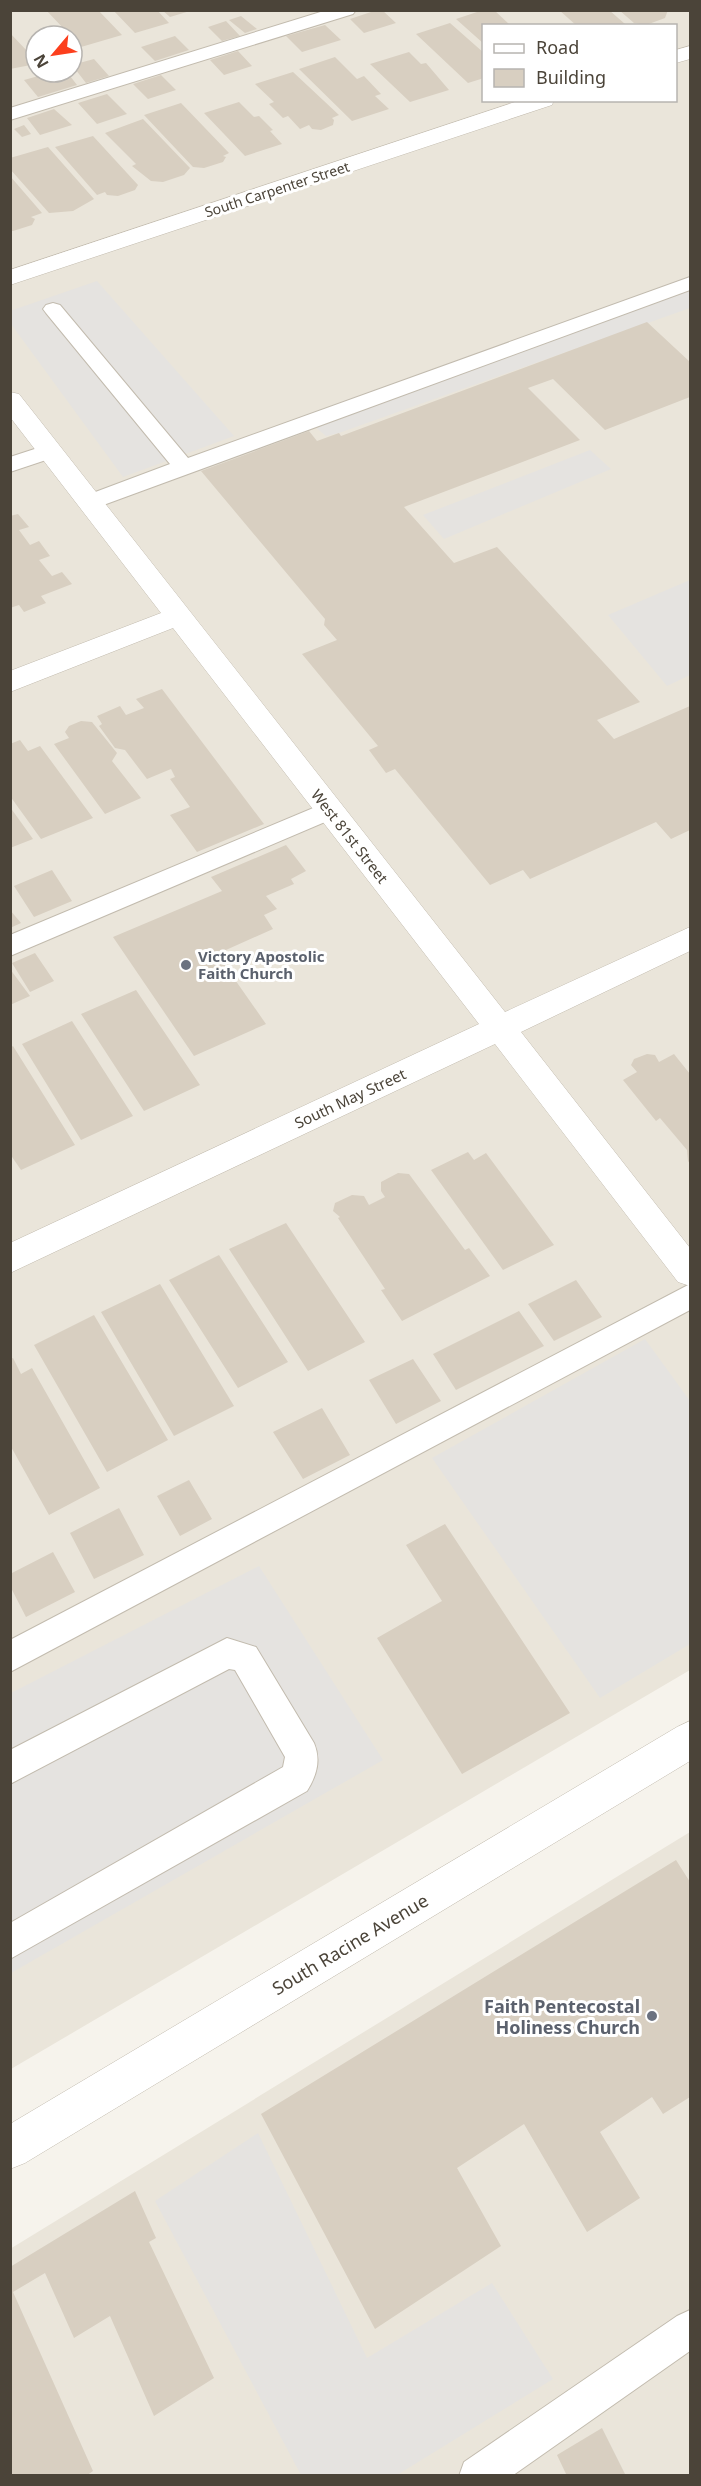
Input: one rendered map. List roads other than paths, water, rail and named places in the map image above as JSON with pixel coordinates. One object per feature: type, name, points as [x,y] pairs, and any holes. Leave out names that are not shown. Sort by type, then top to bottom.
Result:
[{"type":"street","name":"South Carpenter Street","points":[[10,278],[537,102]]},
{"type":"street","name":"West 81st Street","points":[[10,400],[690,1272]]},
{"type":"street","points":[[10,682],[179,616]]},
{"type":"street","name":"South May Street","points":[[10,1259],[690,938]]},
{"type":"street","name":"South Racine Avenue","points":[[10,2148],[690,1740]]},
{"type":"lane","points":[[10,114],[347,10]]},
{"type":"lane","points":[[90,502],[690,284]]},
{"type":"lane","points":[[53,309],[184,467]]},
{"type":"lane","points":[[10,465],[50,451]]},
{"type":"lane","points":[[10,946],[330,810]]},
{"type":"lane","points":[[10,1657],[690,1296]]},
{"type":"lane","points":[[10,1768],[227,1653],[244,1658],[302,1754],[302,1761],[295,1779],[10,1942]]},
{"type":"lane","points":[[478,2475],[690,2329]]},
{"type":"place","name":"Victory Apostolic Faith Church","points":[[186,965]]},
{"type":"place","name":"Faith Pentecostal Holiness Church","points":[[652,2016]]}]
